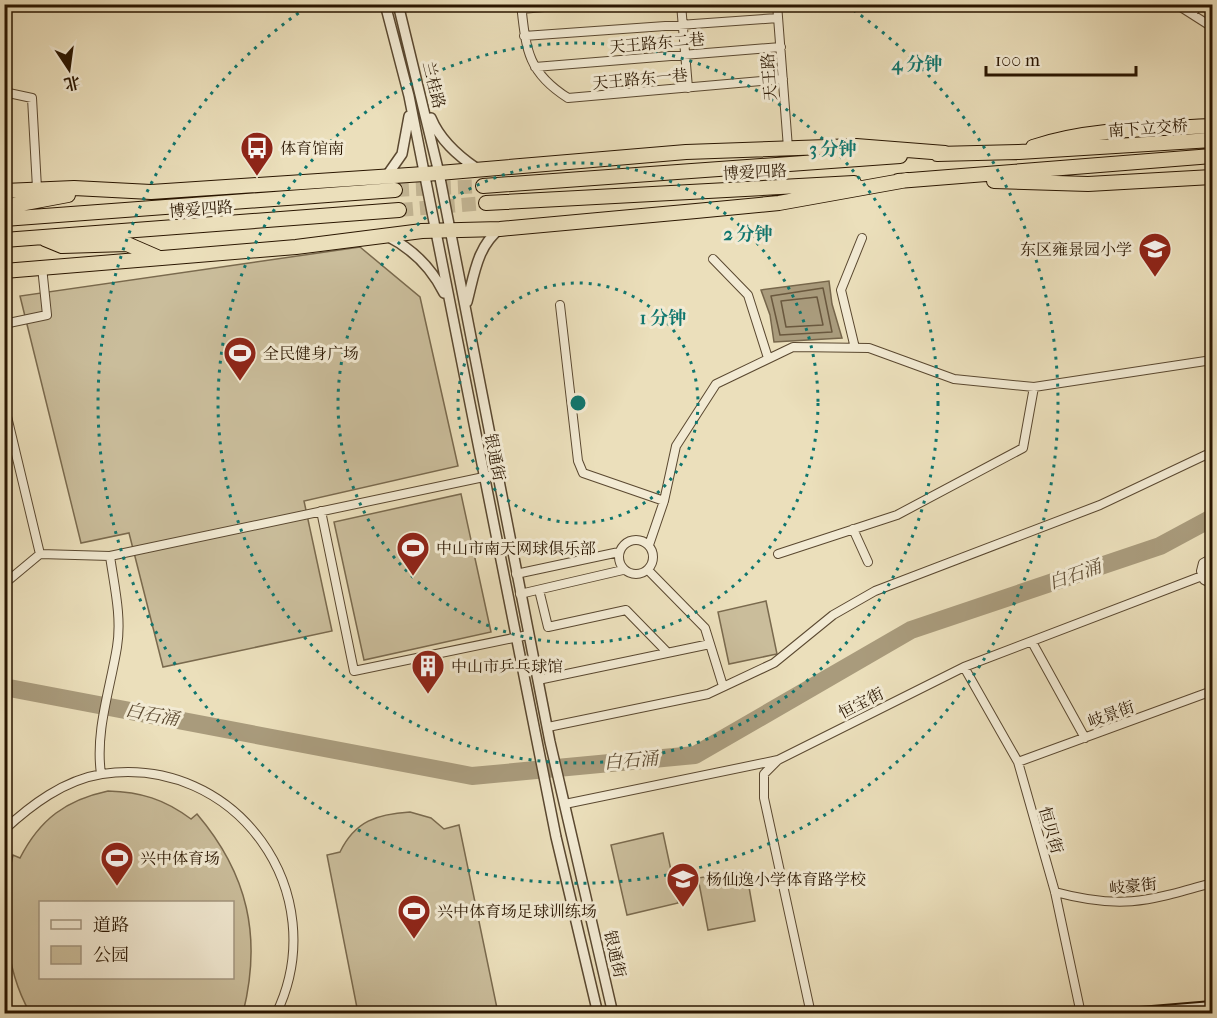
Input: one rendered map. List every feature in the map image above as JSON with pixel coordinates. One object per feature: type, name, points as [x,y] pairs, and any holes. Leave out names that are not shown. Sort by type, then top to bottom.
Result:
[{"type":"highway","points":[[1019,152],[1053,140],[1212,126]]},
{"type":"highway","name":"南下立交桥","points":[[1087,148],[1212,140]]},
{"type":"highway","points":[[4,207],[57,196],[132,195],[388,174],[439,173],[476,168],[686,152],[856,146],[945,153]]},
{"type":"highway","name":"博爱四路","points":[[483,186],[945,153],[1087,148]]},
{"type":"highway","name":"南下立交桥","points":[[1096,164],[1212,156]]},
{"type":"highway","name":"博爱四路","points":[[486,204],[940,179],[1096,164]]},
{"type":"highway","points":[[940,179],[1088,184],[1212,177]]},
{"type":"highway","points":[[4,271],[160,259],[434,230],[500,229],[779,203],[907,180]]},
{"type":"highway","points":[[4,191],[37,188],[151,192]]},
{"type":"highway","name":"博爱四路","points":[[4,219],[395,190]]},
{"type":"highway","name":"博爱四路","points":[[4,240],[399,210]]},
{"type":"highway","points":[[40,237],[62,246],[127,244],[160,259]]},
{"type":"main road","points":[[1128,1014],[1212,1006]]},
{"type":"street","name":"兰桂路","points":[[385,4],[409,96],[424,173]]},
{"type":"street","name":"兰桂路","points":[[398,4],[439,173]]},
{"type":"street","points":[[521,7],[579,4]]},
{"type":"street","points":[[681,4],[688,88]]},
{"type":"street","name":"天王路","points":[[777,4],[788,148]]},
{"type":"street","points":[[1176,4],[1212,27]]},
{"type":"street","points":[[1192,14],[1199,4]]},
{"type":"street","name":"天王路东一巷","points":[[521,7],[525,46],[535,67],[553,88],[568,98],[783,79]]},
{"type":"street","points":[[524,36],[778,18]]},
{"type":"street","name":"天王路东二巷","points":[[535,67],[781,47]]},
{"type":"street","points":[[4,92],[32,98],[37,188]]},
{"type":"street","points":[[420,93],[435,128],[454,153],[476,168]]},
{"type":"street","points":[[388,174],[402,154],[409,126],[409,96]]},
{"type":"street","name":"银通街","points":[[424,173],[538,746],[597,1014]]},
{"type":"street","name":"银通街","points":[[439,173],[467,304],[516,574],[550,742],[613,1014]]},
{"type":"street","points":[[467,304],[481,253],[489,239],[500,229]]},
{"type":"street","points":[[385,235],[406,246],[421,260],[449,303]]},
{"type":"street","points":[[855,348],[842,290],[862,238]]},
{"type":"street","points":[[713,260],[748,295],[768,358]]},
{"type":"street","points":[[4,324],[47,315],[42,267]]},
{"type":"street","points":[[560,306],[578,461],[583,473],[664,501]]},
{"type":"street","points":[[649,545],[664,501],[676,446],[716,384],[793,347],[869,348],[954,380],[1034,387],[1212,360]]},
{"type":"street","points":[[778,554],[897,515],[1023,448],[1034,387]]},
{"type":"street","points":[[4,404],[40,554]]},
{"type":"street","points":[[548,727],[708,694],[774,663],[832,615],[875,591],[1100,505],[1212,452]]},
{"type":"street","points":[[4,584],[40,554],[110,556],[498,474]]},
{"type":"street","points":[[321,511],[354,671],[528,634]]},
{"type":"street","points":[[853,529],[868,562]]},
{"type":"street","points":[[632,540],[649,545],[653,555],[648,570],[633,575],[623,570],[619,561],[619,552],[622,547],[632,540]]},
{"type":"street","points":[[516,574],[619,552]]},
{"type":"street","points":[[101,774],[98,755],[102,720],[118,645],[118,611],[110,556]]},
{"type":"street","points":[[1212,558],[1203,563],[1202,576],[1212,584]]},
{"type":"street","points":[[520,594],[623,570]]},
{"type":"street","points":[[648,570],[705,628],[723,686]]},
{"type":"street","name":"恒宝街","points":[[564,800],[778,760],[964,667],[1202,576]]},
{"type":"street","points":[[539,590],[548,627],[627,610],[668,652]]},
{"type":"street","points":[[1032,642],[1085,738]]},
{"type":"street","points":[[538,680],[710,644]]},
{"type":"street","name":"恒贝街","points":[[964,667],[1018,762],[1055,892],[1081,1014]]},
{"type":"street","name":"岐景街","points":[[1018,762],[1212,691]]},
{"type":"street","points":[[778,760],[764,774],[764,798],[811,1014]]},
{"type":"street","points":[[4,830],[29,807],[64,787],[101,774],[139,774],[175,780],[208,794],[238,814],[262,841],[281,872],[292,906],[295,942],[290,978],[276,1014]]},
{"type":"street","name":"岐豪街","points":[[1055,892],[1113,904],[1146,901],[1212,883]]},
{"type":"green space","name":"全民健身广场","points":[[360,247],[420,297],[458,466],[304,501],[332,631],[163,667],[129,533],[81,543],[20,296]]},
{"type":"green space","name":"中山市南天网球俱乐部","points":[[461,494],[491,632],[364,660],[334,522]]},
{"type":"green space","points":[[766,601],[777,654],[729,664],[718,612]]},
{"type":"green space","points":[[108,791],[131,793],[162,802],[191,819],[197,814],[228,860],[239,883],[246,907],[251,958],[249,985],[243,1013],[30,1013],[15,976],[7,936],[7,895],[13,855],[20,858],[36,832],[46,822],[56,813],[79,800]]},
{"type":"green space","name":"兴中体育场足球训练场","points":[[410,812],[431,818],[444,829],[459,825],[498,1013],[358,1013],[327,855],[340,852],[353,833],[368,821],[377,817]]},
{"type":"green space","points":[[663,833],[678,903],[627,915],[611,845]]},
{"type":"green space","points":[[746,870],[755,921],[708,930],[698,878]]},
{"type":"water","points":[[829,281],[832,304],[842,338],[774,342],[770,315],[761,290]]},
{"type":"waterway","name":"白石涌","points":[[4,687],[472,776],[695,755],[911,630],[1160,546],[1212,518]]},
{"type":"tunnel","points":[[395,190],[483,186]]},
{"type":"tunnel","points":[[399,210],[486,203]]},
{"type":"place","name":"体育馆南","points":[[257,177]]},
{"type":"place","name":"东区雍景园小学","points":[[1155,278]]},
{"type":"place","name":"全民健身广场","points":[[240,382]]},
{"type":"place","name":"中山市南天网球俱乐部","points":[[413,577]]},
{"type":"place","name":"中山市乒乓球馆","points":[[428,695]]},
{"type":"place","name":"兴中体育场","points":[[117,887]]},
{"type":"place","name":"杨仙逸小学体育路学校","points":[[683,908]]},
{"type":"place","name":"兴中体育场足球训练场","points":[[414,940]]}]
